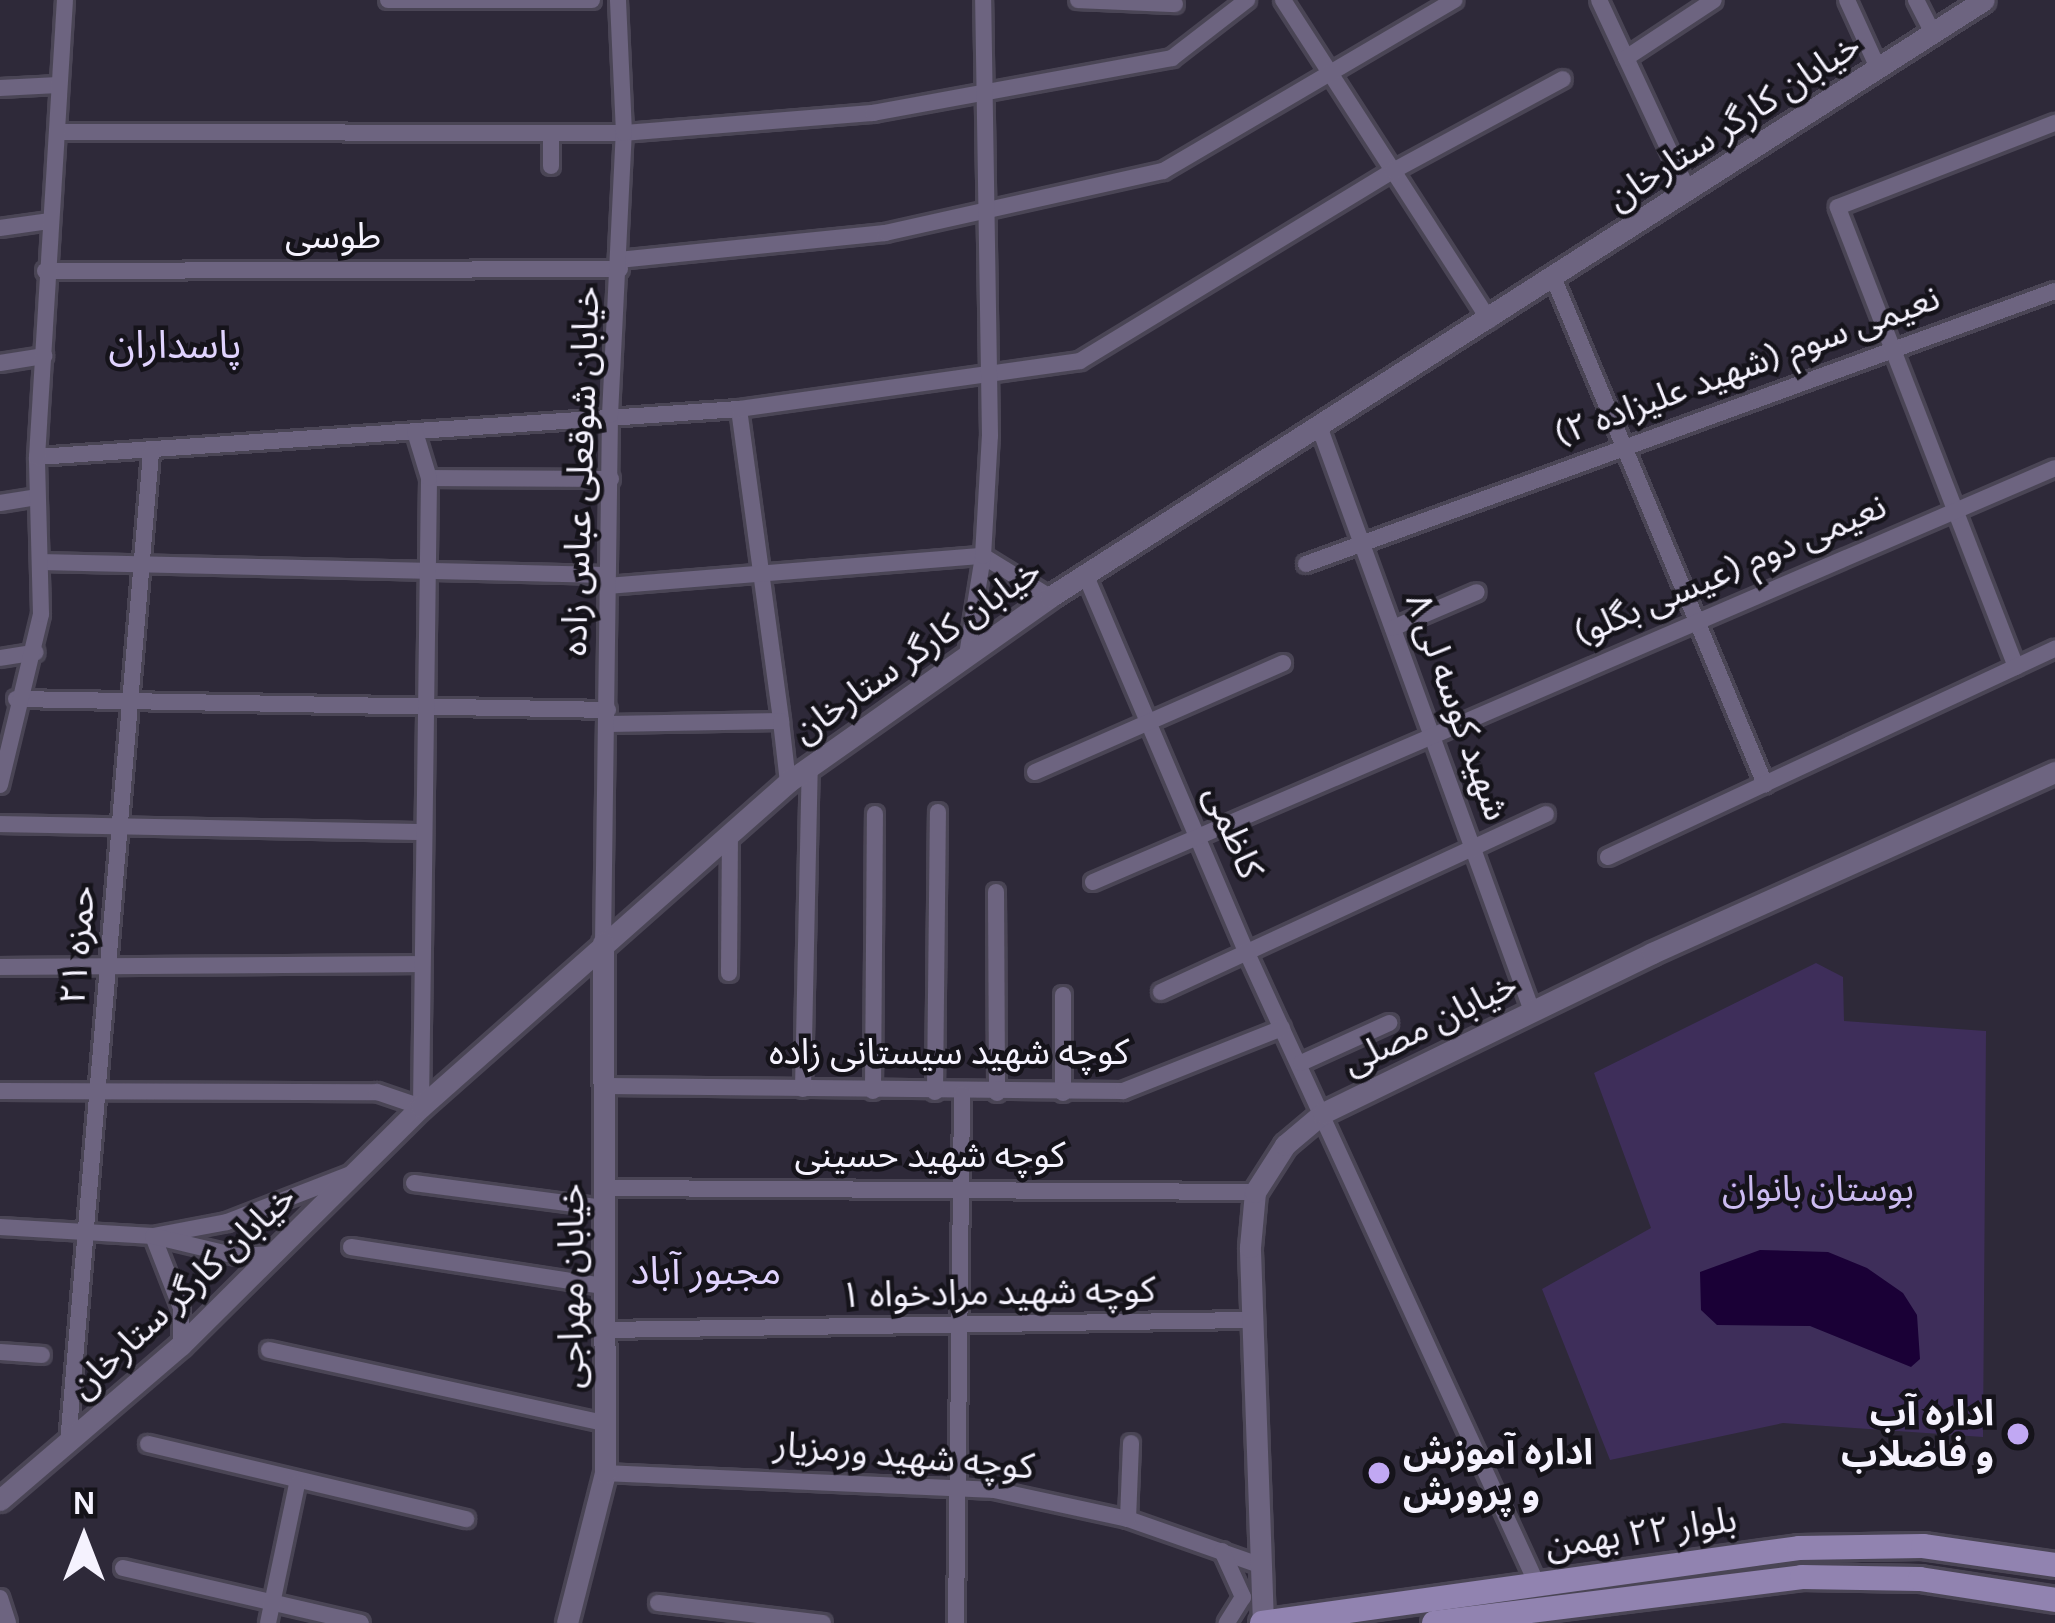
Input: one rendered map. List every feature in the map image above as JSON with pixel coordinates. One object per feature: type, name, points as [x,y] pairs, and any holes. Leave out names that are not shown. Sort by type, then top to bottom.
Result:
[{"type":"main road","points":[[2043,1564],[2055,1545]]},
{"type":"main road","name":"بلوار ۲۲ بهمن","points":[[1262,1623],[1799,1548],[1923,1546],[2043,1564]]},
{"type":"main road","name":"بلوار ۲۲ بهمن","points":[[1434,1623],[1802,1577],[1920,1579],[2055,1600]]},
{"type":"street","points":[[0,785],[16,699],[36,652],[37,457],[45,272],[65,0]]},
{"type":"street","points":[[388,0],[592,0]]},
{"type":"street","name":"خیابان شوقعلی عباس زاده","points":[[603,944],[610,415],[624,134],[618,0]]},
{"type":"street","points":[[967,656],[983,556],[989,373],[983,0]]},
{"type":"street","points":[[1078,0],[1175,4]]},
{"type":"street","points":[[57,132],[624,134],[873,113],[1172,58],[1246,0]]},
{"type":"street","points":[[1283,0],[1489,320]]},
{"type":"street","name":"طوسی","points":[[45,272],[620,264],[885,233],[1163,171],[1454,0]]},
{"type":"street","points":[[1598,0],[1688,190]]},
{"type":"street","points":[[1626,58],[1714,0]]},
{"type":"street","points":[[1847,0],[1878,68]]},
{"type":"street","points":[[1916,0],[1933,33]]},
{"type":"street","name":"خیابان کارگر ستارخان","points":[[0,1500],[181,1345],[421,1107],[788,782],[1085,574],[1984,0]]},
{"type":"street","points":[[37,457],[151,453],[610,415],[739,409],[1079,361],[1394,171],[1563,80]]},
{"type":"street","points":[[0,88],[58,85]]},
{"type":"street","points":[[2016,667],[1838,206],[2055,123]]},
{"type":"street","points":[[551,133],[551,166]]},
{"type":"street","points":[[0,228],[50,221]]},
{"type":"street","points":[[1553,278],[1765,784]]},
{"type":"street","name":"نعیمی سوم (شهید علیزاده ۲)","points":[[1306,564],[1360,540],[2055,291]]},
{"type":"street","points":[[0,363],[44,356]]},
{"type":"street","points":[[739,409],[766,573],[788,782]]},
{"type":"street","name":"شهید کوسه لی ۸","points":[[1319,426],[1532,1011]]},
{"type":"street","points":[[0,1091],[377,1092],[421,1107],[429,478],[415,432]]},
{"type":"street","name":"حمزه ۲۱","points":[[68,1444],[134,706],[151,453]]},
{"type":"street","name":"نعیمی دوم (عیسی بگلو)","points":[[1093,882],[1198,832],[2055,468]]},
{"type":"street","points":[[429,478],[611,479]]},
{"type":"street","points":[[0,503],[38,497]]},
{"type":"street","points":[[40,562],[607,580],[983,556],[1050,597]]},
{"type":"street","name":"کاظمی","points":[[1085,574],[1246,953],[1301,1063],[1537,1584]]},
{"type":"street","points":[[1393,628],[1477,592]]},
{"type":"street","points":[[1608,857],[2055,649]]},
{"type":"street","points":[[0,658],[36,652]]},
{"type":"street","points":[[1035,772],[1283,663]]},
{"type":"street","points":[[16,699],[134,706],[428,707],[781,721]]},
{"type":"street","points":[[802,1089],[810,766]]},
{"type":"street","name":"خیابان مصلی","points":[[1255,1192],[1285,1145],[1323,1113],[1532,1011],[2055,772]]},
{"type":"street","points":[[935,1092],[938,812]]},
{"type":"street","points":[[873,1091],[875,814]]},
{"type":"street","points":[[1161,992],[1472,844],[1546,814]]},
{"type":"street","points":[[0,824],[424,832]]},
{"type":"street","points":[[729,973],[730,833]]},
{"type":"street","points":[[996,892],[997,1093]]},
{"type":"street","name":"خیابان مهراجی","points":[[566,1623],[605,1473],[603,944]]},
{"type":"street","points":[[0,967],[421,964]]},
{"type":"street","points":[[1063,995],[1063,1093]]},
{"type":"street","points":[[1301,1063],[1389,1023]]},
{"type":"street","name":"کوچه شهید سیستانی زاده","points":[[605,1086],[1063,1093],[1157,1082],[1282,1028]]},
{"type":"street","points":[[956,1623],[962,1094]]},
{"type":"street","points":[[153,1236],[227,1222],[363,1169]]},
{"type":"street","name":"کوچه شهید حسینی","points":[[414,1183],[605,1198],[961,1188],[1255,1192]]},
{"type":"street","points":[[1255,1192],[1250,1320],[1262,1623]]},
{"type":"street","points":[[0,1227],[153,1236],[237,1256],[278,1253]]},
{"type":"street","points":[[153,1236],[176,1288],[181,1345]]},
{"type":"street","points":[[351,1246],[603,1286]]},
{"type":"street","name":"۱ کوچه شهید مرادخواه","points":[[604,1330],[960,1330],[1250,1320]]},
{"type":"street","points":[[269,1350],[605,1423]]},
{"type":"street","points":[[0,1352],[42,1355]]},
{"type":"street","points":[[148,1444],[297,1484],[466,1519]]},
{"type":"street","points":[[1128,1519],[1132,1444]]},
{"type":"street","name":"کوچه شهید ورمزیار","points":[[605,1473],[959,1487],[1128,1519],[1259,1564]]},
{"type":"street","points":[[268,1623],[297,1484]]},
{"type":"street","points":[[1222,1550],[1243,1597],[1227,1623]]},
{"type":"street","points":[[123,1568],[361,1623]]},
{"type":"street","points":[[0,1598],[8,1623]]},
{"type":"street","points":[[658,1603],[711,1616],[823,1623]]},
{"type":"green space","name":"بوستان بانوان","points":[[1816,963],[1843,977],[1844,1021],[1986,1031],[1983,1437],[1783,1423],[1610,1460],[1542,1289],[1651,1228],[1594,1073]]},
{"type":"shaded area","points":[[1760,1250],[1828,1252],[1867,1268],[1903,1293],[1917,1315],[1920,1359],[1911,1367],[1810,1326],[1717,1325],[1701,1310],[1700,1272]]},
{"type":"place","name":"اداره آب و فاضلاب","points":[[2018,1434]]},
{"type":"place","name":"اداره آموزش و پرورش","points":[[1379,1473]]},
{"type":"district","name":"پاسداران","points":[[175,345]]},
{"type":"district","name":"مجبور آباد","points":[[706,1271]]}]
